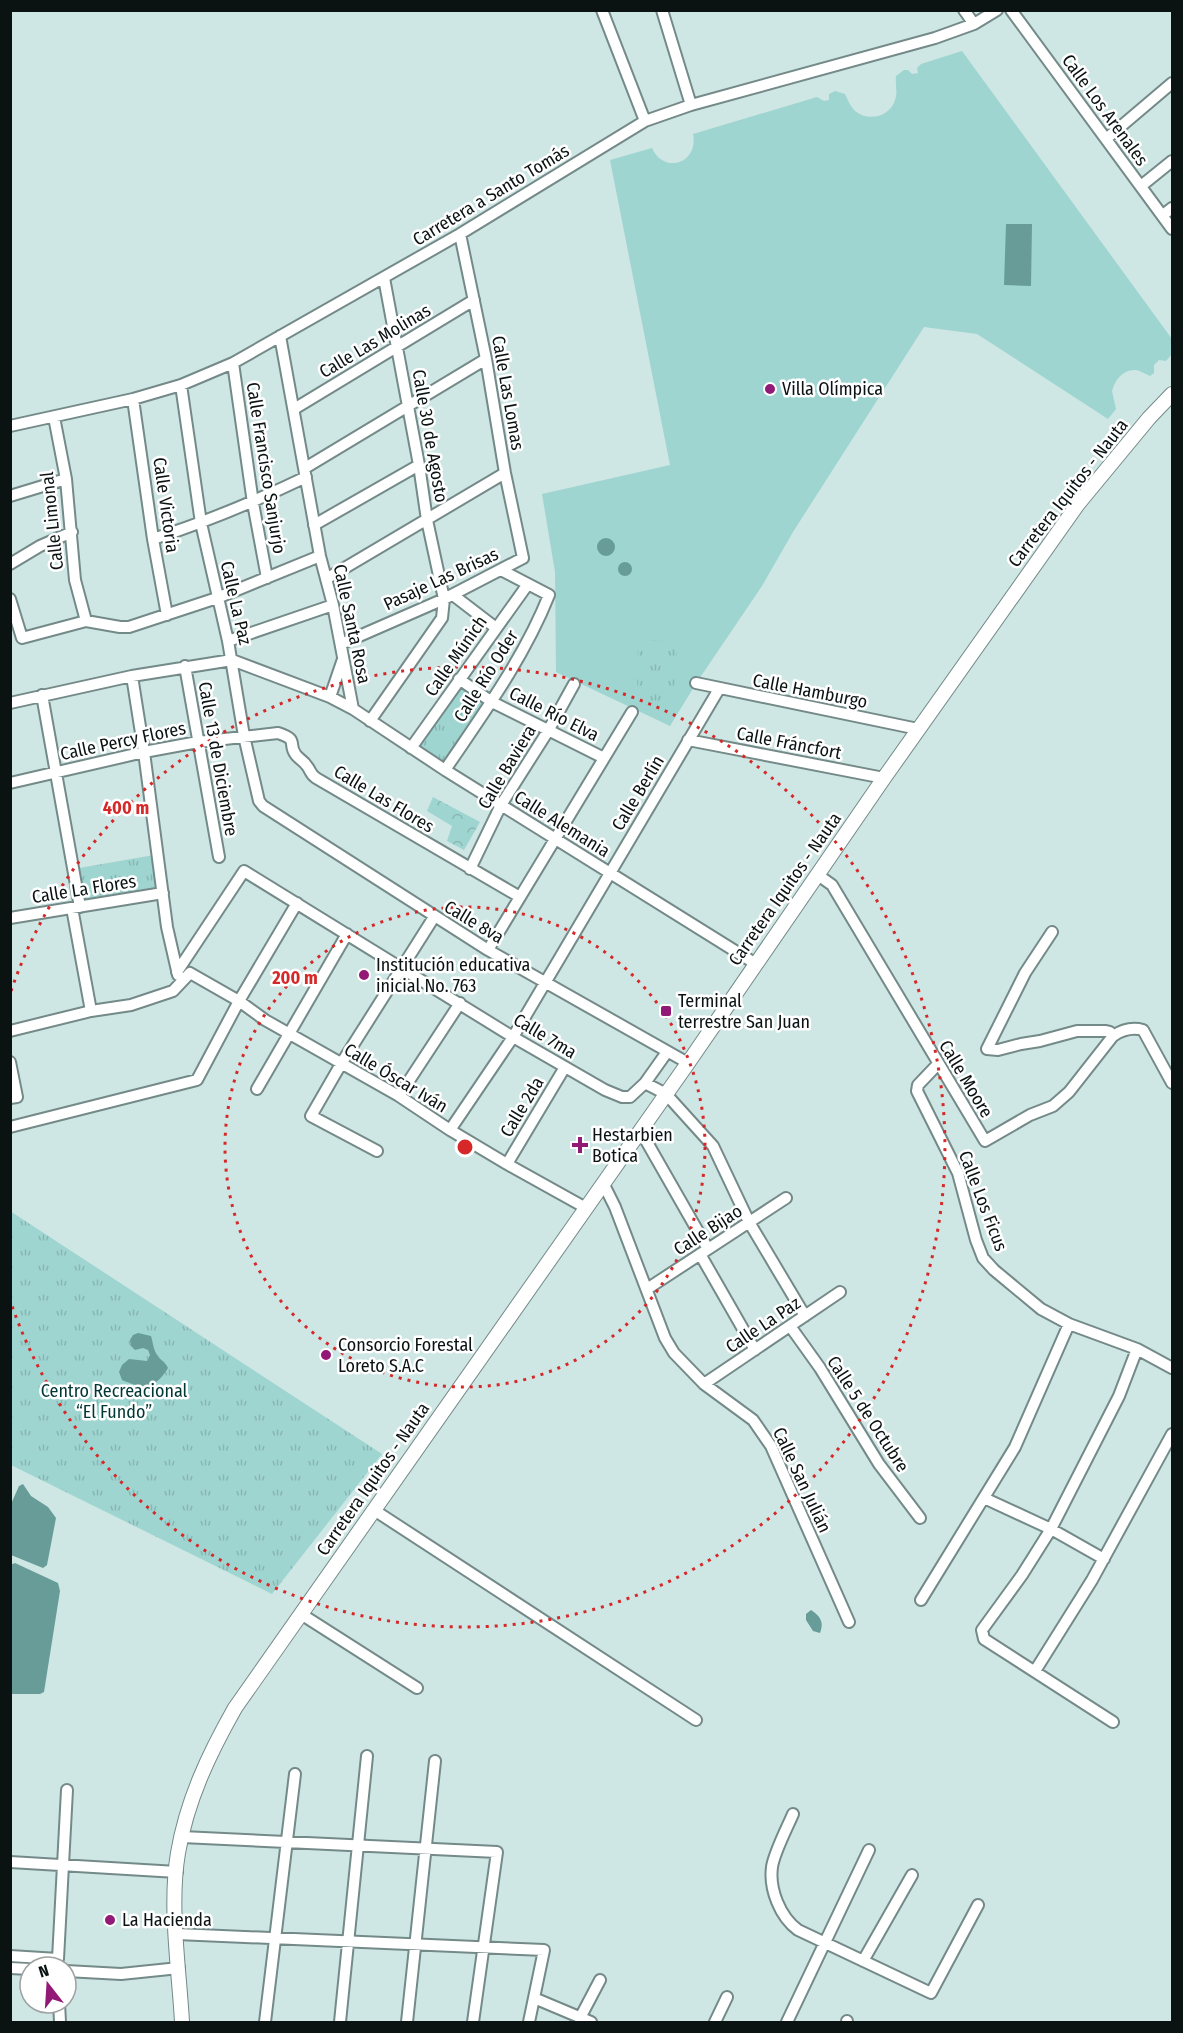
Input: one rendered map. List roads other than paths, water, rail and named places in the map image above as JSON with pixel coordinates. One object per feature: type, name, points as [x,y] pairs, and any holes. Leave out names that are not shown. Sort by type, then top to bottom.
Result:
[{"type":"main road","name":"Carretera Iquitos - Nauta","points":[[182,2022],[175,1895],[182,1837],[198,1782],[212,1749],[235,1708],[688,1064],[918,729],[1077,504],[1149,418],[1173,394]]},
{"type":"street","points":[[602,10],[645,121]]},
{"type":"street","points":[[662,10],[691,105]]},
{"type":"street","points":[[964,10],[974,24]]},
{"type":"street","name":"Carretera a Santo Tomás","points":[[10,426],[133,399],[181,385],[233,363],[460,234],[645,121],[691,105],[927,41],[974,24],[997,10]]},
{"type":"street","name":"Calle Los Arenales","points":[[1011,10],[1173,229]]},
{"type":"street","points":[[1106,139],[1173,83]]},
{"type":"street","points":[[1141,186],[1173,161]]},
{"type":"street","points":[[1163,216],[1173,208]]},
{"type":"street","name":"Calle Las Lomas","points":[[460,234],[523,558]]},
{"type":"street","name":"Calle 30 de Agosto","points":[[384,278],[428,520],[449,597]]},
{"type":"street","name":"Calle Las Molinas","points":[[294,409],[474,300]]},
{"type":"street","name":"Calle Santa Rosa","points":[[280,336],[320,556],[333,605],[353,709]]},
{"type":"street","points":[[153,539],[253,503],[305,473],[486,359]]},
{"type":"street","name":"Calle Francisco Sanjurjo","points":[[233,363],[253,503],[267,578]]},
{"type":"street","name":"Calle La Paz","points":[[181,385],[201,523],[232,660],[244,736],[258,801],[280,816]]},
{"type":"street","name":"Calle Victoria","points":[[133,399],[153,539],[167,615]]},
{"type":"street","name":"Calle Limonal","points":[[54,417],[66,478],[75,580],[86,621]]},
{"type":"street","points":[[314,525],[419,465]]},
{"type":"street","points":[[326,579],[505,473]]},
{"type":"street","points":[[10,496],[66,478]]},
{"type":"street","points":[[10,564],[40,546],[72,532]]},
{"type":"street","points":[[10,640],[20,633],[86,621],[129,627],[217,598],[320,556]]},
{"type":"street","name":"Pasaje Las Brisas","points":[[341,644],[449,597],[523,558]]},
{"type":"street","points":[[501,570],[528,584]]},
{"type":"street","name":"Calle Río Oder","points":[[445,770],[492,702],[537,624],[549,595],[528,584]]},
{"type":"street","name":"Calle Múnich","points":[[411,748],[528,584]]},
{"type":"street","points":[[370,722],[442,618],[449,597],[496,628]]},
{"type":"street","points":[[10,598],[20,633]]},
{"type":"street","points":[[228,641],[333,605]]},
{"type":"street","points":[[330,697],[344,659]]},
{"type":"street","name":"Calle Santa Rosa","points":[[10,703],[132,676],[232,660],[330,697],[353,709]]},
{"type":"street","name":"Calle 13 de Diciembre","points":[[185,666],[219,857]]},
{"type":"street","points":[[10,1031],[91,1011],[131,1005],[173,991],[180,985],[167,927],[132,676]]},
{"type":"street","name":"Calle Río Elva","points":[[459,679],[492,702],[604,758]]},
{"type":"street","name":"Calle Hamburgo","points":[[696,683],[918,729]]},
{"type":"street","name":"Calle Baviera","points":[[470,869],[501,805],[548,731],[574,684]]},
{"type":"street","name":"Calle Berlín","points":[[450,1130],[513,1037],[718,689]]},
{"type":"street","points":[[42,695],[56,772],[91,1011]]},
{"type":"street","name":"Calle Alemania","points":[[353,709],[445,770],[756,964]]},
{"type":"street","points":[[488,950],[632,712]]},
{"type":"street","name":"Calle Las Flores","points":[[244,736],[269,733],[287,736],[292,740],[293,752],[307,765],[312,775],[520,897]]},
{"type":"street","name":"Calle Percy Flores","points":[[10,783],[144,752],[244,736]]},
{"type":"street","name":"Calle Fráncfort","points":[[688,740],[884,778]]},
{"type":"street","name":"Calle 8va","points":[[280,816],[488,950],[688,1064]]},
{"type":"street","name":"Calle 7ma","points":[[177,972],[244,871],[513,1037],[605,1090],[622,1097],[630,1097],[645,1083],[667,1052]]},
{"type":"street","name":"Calle Moore","points":[[818,874],[832,885],[985,1141],[1030,1114],[1053,1106],[1069,1092],[1113,1035]]},
{"type":"street","name":"Calle La Flores","points":[[10,918],[163,893]]},
{"type":"street","points":[[10,1127],[197,1080],[239,1001],[297,903]]},
{"type":"street","points":[[377,1151],[311,1116],[341,1064],[434,917]]},
{"type":"street","points":[[1052,932],[1024,973],[987,1049],[998,1050],[1077,1031],[1106,1031],[1113,1035],[1122,1030],[1136,1028],[1143,1030],[1173,1083]]},
{"type":"street","points":[[257,1089],[347,934]]},
{"type":"street","name":"Calle Óscar Iván","points":[[180,985],[190,973],[288,1033],[399,1096],[507,1164],[586,1208]]},
{"type":"street","points":[[399,1096],[460,1003]]},
{"type":"street","points":[[10,1062],[17,1097],[10,1098]]},
{"type":"street","name":"Calle Los Ficus","points":[[938,1064],[918,1085],[916,1091],[958,1173],[971,1225],[983,1258],[1041,1309],[1069,1324]]},
{"type":"street","name":"Calle 2da","points":[[507,1164],[566,1067]]},
{"type":"street","points":[[645,1083],[666,1094],[713,1146],[749,1222],[805,1316]]},
{"type":"street","points":[[640,1130],[755,1350]]},
{"type":"street","name":"Calle San Julián","points":[[603,1183],[615,1207],[670,1346],[704,1384],[753,1420],[771,1446],[849,1622]]},
{"type":"street","name":"Calle Bijao","points":[[647,1289],[786,1198]]},
{"type":"street","name":"Calle La Paz","points":[[704,1384],[840,1292]]},
{"type":"street","points":[[921,1600],[1015,1447],[1069,1324],[1137,1348],[1173,1368]]},
{"type":"street","name":"Calle 5 de Octubre","points":[[790,1326],[820,1368],[879,1464],[920,1518]]},
{"type":"street","points":[[1113,1722],[984,1639],[982,1630],[1022,1575],[1051,1529],[1119,1395],[1137,1348]]},
{"type":"street","points":[[1035,1671],[1104,1559],[1173,1434]]},
{"type":"street","points":[[984,1498],[1051,1529],[1104,1559]]},
{"type":"street","points":[[374,1510],[696,1720]]},
{"type":"street","points":[[301,1614],[417,1688]]},
{"type":"street","points":[[340,2022],[367,1756]]},
{"type":"street","points":[[407,2022],[435,1761]]},
{"type":"street","points":[[266,2022],[295,1774]]},
{"type":"street","points":[[10,1956],[58,1959],[67,1790]]},
{"type":"street","points":[[793,1814],[772,1866],[776,1898],[792,1926],[825,1943],[931,1993],[978,1905]]},
{"type":"street","points":[[182,1837],[497,1852],[473,2022]]},
{"type":"street","points":[[787,2022],[869,1850]]},
{"type":"street","points":[[10,1862],[177,1872]]},
{"type":"street","points":[[863,1960],[912,1875]]},
{"type":"street","points":[[177,1934],[544,1950],[529,2022]]},
{"type":"street","points":[[78,1972],[121,1974],[179,1968]]},
{"type":"street","points":[[534,1998],[586,2020],[600,1980]]},
{"type":"street","points":[[715,2022],[727,1997]]},
{"type":"place","name":"Villa Olímpica","points":[[770,389]]},
{"type":"place","name":"Institución educativa inicial No. 763","points":[[364,975]]},
{"type":"place","name":"Terminal terrestre San Juan","points":[[666,1011]]},
{"type":"place","name":"Hestarbien Botica","points":[[580,1145]]},
{"type":"place","name":"Consorcio Forestal Loreto S.A.C","points":[[326,1355]]},
{"type":"place","name":"La Hacienda","points":[[110,1920]]},
{"type":"park label","name":"Centro Recreacional “El Fundo”","points":[[114,1401]]}]
